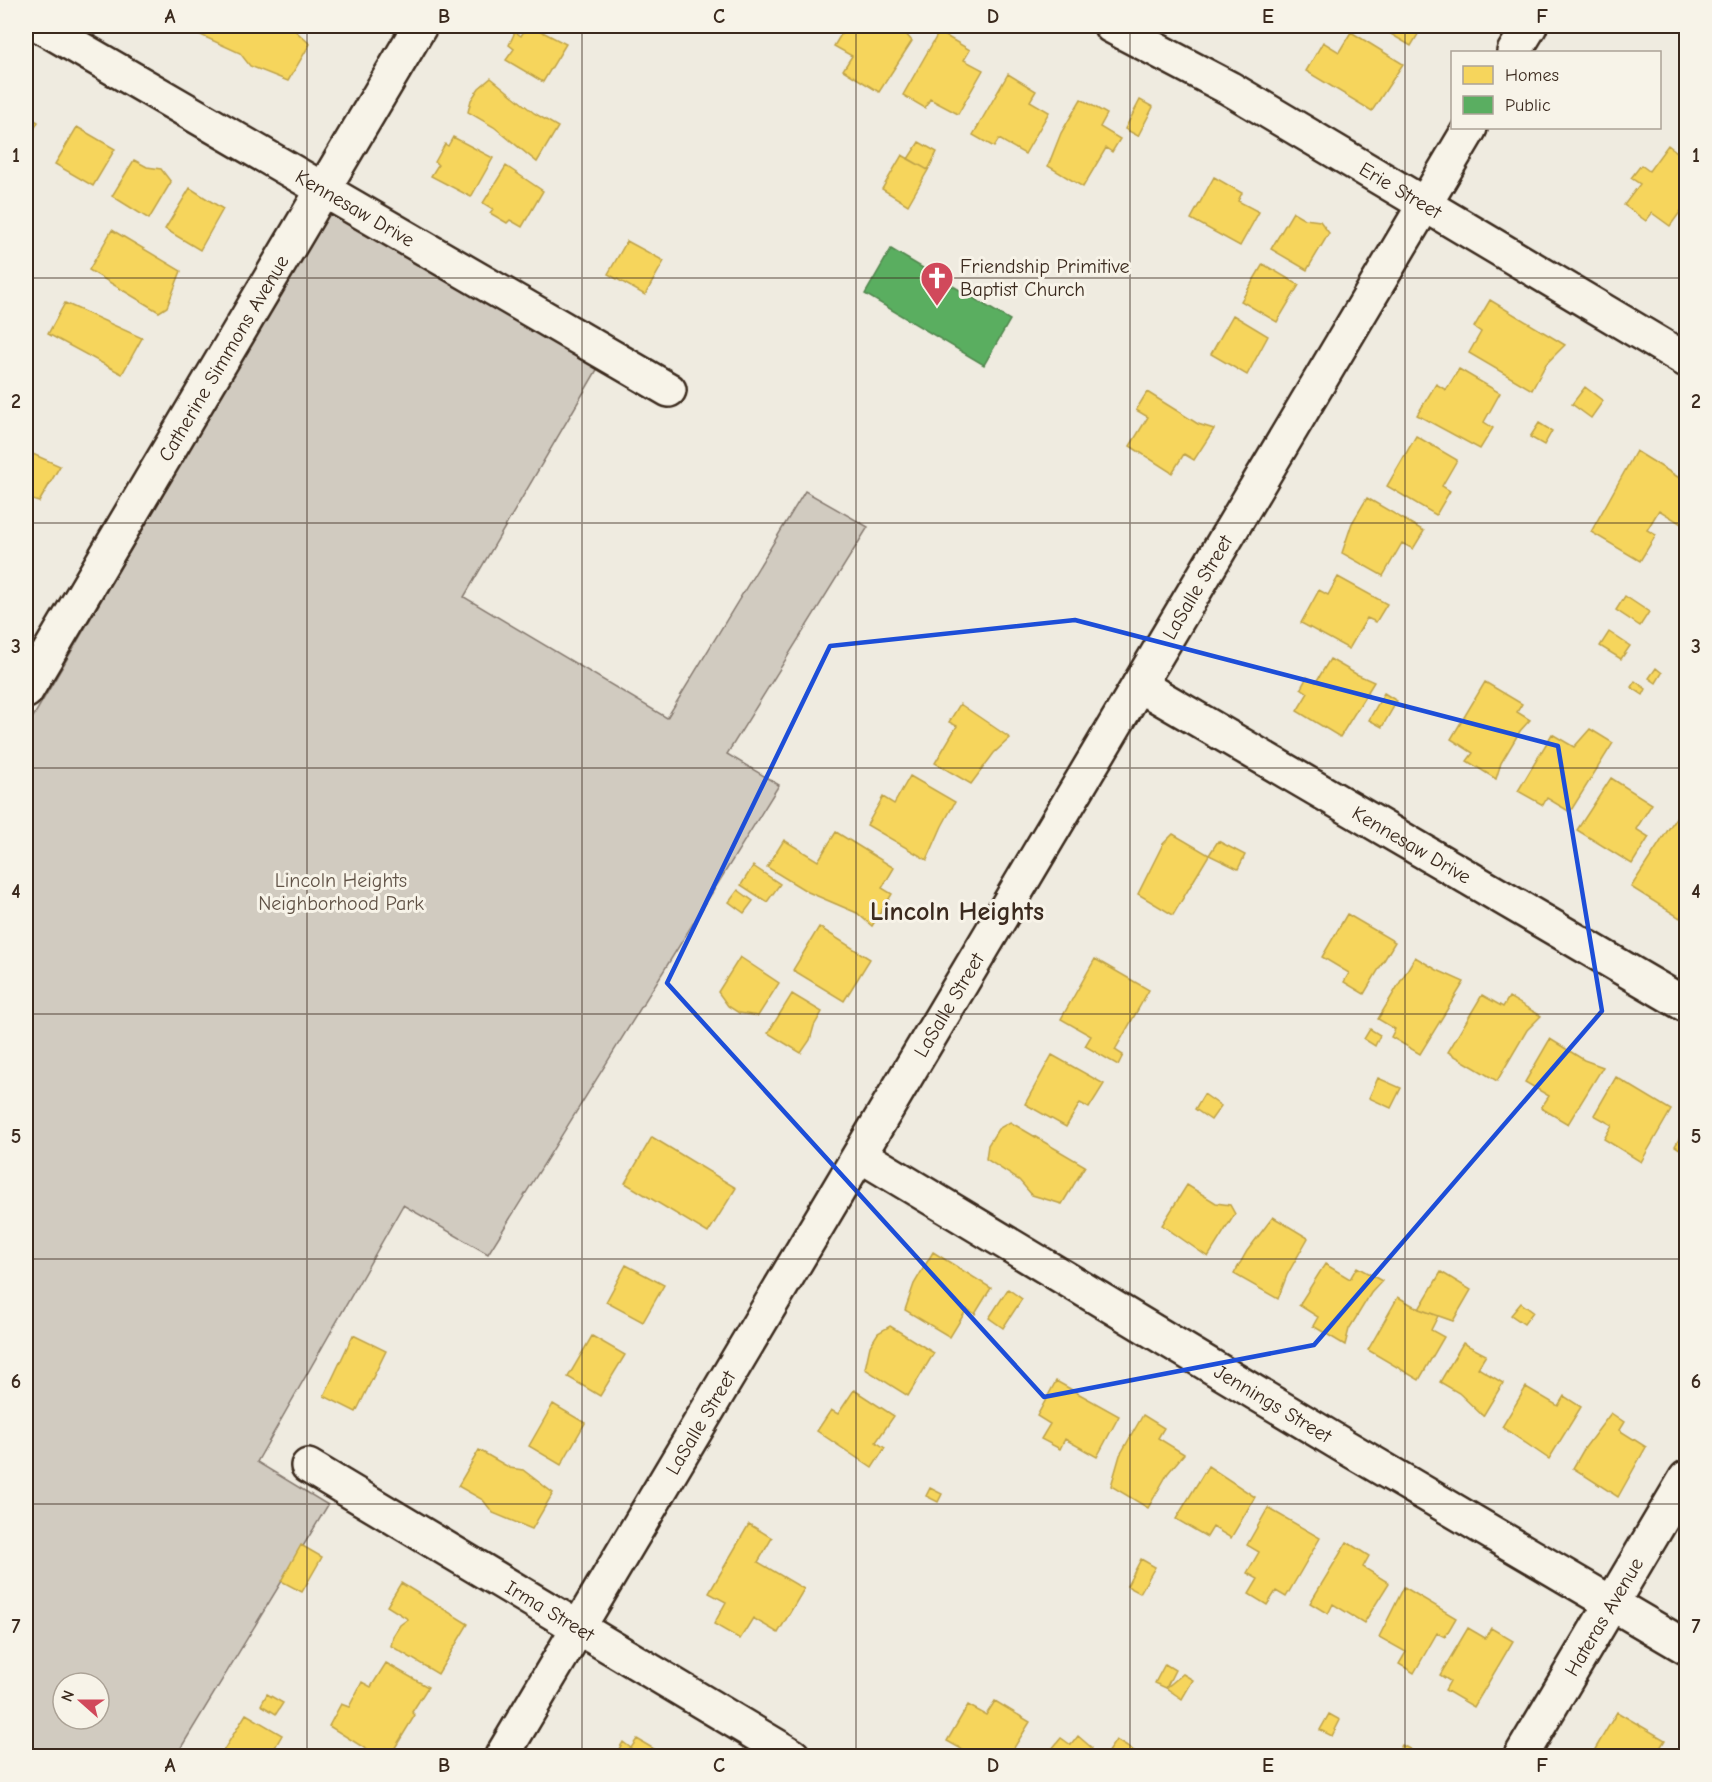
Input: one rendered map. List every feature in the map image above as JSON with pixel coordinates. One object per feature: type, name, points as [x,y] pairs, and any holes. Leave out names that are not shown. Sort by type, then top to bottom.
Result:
[{"type":"street","name":"Kennesaw Drive","points":[[41,26],[325,188],[669,390]]},
{"type":"street","name":"Catherine Simmons Avenue","points":[[30,674],[325,188],[420,26]]},
{"type":"street","name":"Erie Street","points":[[1111,26],[1229,88],[1686,360]]},
{"type":"street","points":[[1515,51],[1530,26]]},
{"type":"street","name":"LaSalle Street","points":[[502,1756],[1469,129]]},
{"type":"street","name":"Kennesaw Drive","points":[[1139,685],[1686,1005]]},
{"type":"street","name":"Jennings Street","points":[[860,1155],[1344,1446],[1686,1647]]},
{"type":"street","name":"Irma Street","points":[[308,1466],[792,1756]]},
{"type":"street","name":"Hateras Avenue","points":[[1521,1756],[1686,1478]]},
{"type":"highlighted area","points":[[1075,620],[1558,746],[1602,1011],[1314,1345],[1044,1397],[667,983],[830,646]]},
{"type":"green space","name":"Lincoln Heights Neighborhood Park","points":[[328,213],[598,368],[464,597],[667,718],[805,491],[868,527],[727,754],[779,785],[488,1254],[403,1205],[257,1462],[328,1505],[176,1756],[26,1756],[26,729]]},
{"type":"building: Homes","points":[[181,26],[290,26],[310,44],[288,81],[250,66],[240,53]]},
{"type":"building: Homes","points":[[527,26],[566,44],[543,82],[506,60],[514,49],[509,45],[515,32],[521,36]]},
{"type":"building: Homes","points":[[846,26],[899,26],[912,41],[879,92],[843,70],[852,56],[834,46]]},
{"type":"building: Homes","points":[[1377,26],[1423,26],[1411,46]]},
{"type":"building: Homes","points":[[939,32],[970,50],[964,60],[983,70],[958,114],[930,99],[925,108],[903,95]]},
{"type":"building: Homes","points":[[1351,32],[1403,64],[1372,111],[1306,71],[1323,42],[1339,52]]},
{"type":"building: Homes","points":[[1008,74],[1036,91],[1030,101],[1049,112],[1025,154],[999,139],[994,147],[973,135]]},
{"type":"building: Homes","points":[[491,78],[534,113],[558,127],[537,162],[494,127],[468,112],[471,100],[479,88]]},
{"type":"building: Homes","points":[[1081,99],[1107,114],[1100,127],[1120,139],[1112,152],[1106,148],[1083,187],[1048,166],[1061,133]]},
{"type":"building: Homes","points":[[1140,100],[1153,107],[1138,136],[1125,129]]},
{"type":"building: Homes","points":[[26,115],[38,122],[26,144]]},
{"type":"building: Homes","points":[[77,127],[115,149],[93,186],[55,164]]},
{"type":"building: Homes","points":[[453,137],[493,158],[471,197],[431,176],[438,165],[435,162],[445,144],[448,146]]},
{"type":"building: Homes","points":[[919,142],[937,152],[928,170],[908,159]]},
{"type":"building: Homes","points":[[1668,145],[1686,159],[1680,170],[1686,175],[1686,204],[1670,226],[1652,213],[1646,221],[1624,205],[1640,184],[1631,178],[1641,165],[1649,171]]},
{"type":"building: Homes","points":[[902,155],[928,170],[908,205],[882,189]]},
{"type":"building: Homes","points":[[134,160],[147,167],[161,169],[171,182],[149,219],[112,196]]},
{"type":"building: Homes","points":[[506,166],[543,191],[522,227],[510,220],[507,223],[490,213],[493,209],[483,203]]},
{"type":"building: Homes","points":[[1214,177],[1242,193],[1238,201],[1259,212],[1240,246],[1191,219]]},
{"type":"building: Homes","points":[[190,188],[223,209],[200,250],[165,229]]},
{"type":"building: Homes","points":[[1293,212],[1305,219],[1320,221],[1329,233],[1307,270],[1271,249]]},
{"type":"building: Homes","points":[[112,230],[181,271],[167,307],[159,312],[89,270]]},
{"type":"building: Homes","points":[[627,241],[664,261],[645,295],[608,274]]},
{"type":"building: Homes","points":[[1263,264],[1299,285],[1277,322],[1241,301]]},
{"type":"building: Homes","points":[[1490,300],[1565,345],[1546,364],[1532,390],[1469,353],[1481,332],[1474,327]]},
{"type":"building: Homes","points":[[65,303],[142,338],[122,374],[48,334]]},
{"type":"building: Homes","points":[[1233,315],[1268,336],[1247,375],[1211,354]]},
{"type":"building: Homes","points":[[1459,369],[1500,393],[1484,422],[1493,428],[1480,449],[1417,415],[1436,384],[1446,390]]},
{"type":"building: Homes","points":[[1585,387],[1603,401],[1591,418],[1572,404]]},
{"type":"building: Homes","points":[[1147,392],[1198,424],[1214,429],[1194,460],[1184,454],[1172,473],[1130,446],[1148,417],[1136,410]]},
{"type":"building: Homes","points":[[1539,423],[1552,431],[1544,445],[1530,437]]},
{"type":"building: Homes","points":[[1416,436],[1457,460],[1442,486],[1450,491],[1436,515],[1387,486]]},
{"type":"building: Homes","points":[[26,451],[60,466],[39,502],[26,498]]},
{"type":"building: Homes","points":[[1636,451],[1686,482],[1686,527],[1659,510],[1647,530],[1656,535],[1640,561],[1591,532]]},
{"type":"building: Homes","points":[[1367,498],[1424,531],[1413,549],[1402,543],[1383,576],[1342,553],[1352,523]]},
{"type":"building: Homes","points":[[1338,577],[1387,604],[1376,622],[1367,618],[1349,649],[1301,623],[1319,590],[1328,595]]},
{"type":"building: Homes","points":[[1625,596],[1649,612],[1640,626],[1616,610]]},
{"type":"building: Homes","points":[[1609,632],[1630,646],[1621,659],[1600,646]]},
{"type":"building: Homes","points":[[1330,659],[1374,682],[1340,737],[1297,711],[1308,693],[1301,688],[1307,677],[1316,682]]},
{"type":"building: Homes","points":[[1656,668],[1662,673],[1656,683],[1649,678]]},
{"type":"building: Homes","points":[[1635,681],[1646,689],[1643,695],[1631,687]]},
{"type":"building: Homes","points":[[1485,682],[1522,704],[1517,712],[1530,720],[1520,731],[1501,763],[1496,779],[1467,761],[1473,753],[1451,739]]},
{"type":"building: Homes","points":[[1384,693],[1397,701],[1382,727],[1369,720]]},
{"type":"building: Homes","points":[[960,704],[1010,738],[994,753],[971,784],[935,763],[957,726],[949,722]]},
{"type":"building: Homes","points":[[1590,729],[1613,743],[1570,812],[1547,798],[1543,805],[1518,791],[1552,734],[1574,747]]},
{"type":"building: Homes","points":[[910,776],[955,802],[927,860],[867,825],[883,797],[894,804]]},
{"type":"building: Homes","points":[[1611,778],[1652,804],[1636,829],[1649,837],[1632,864],[1577,830]]},
{"type":"building: Homes","points":[[1686,802],[1686,908],[1680,918],[1631,887]]},
{"type":"building: Homes","points":[[836,832],[894,868],[882,888],[892,894],[872,926],[857,913],[808,892],[767,867],[784,840],[818,861]]},
{"type":"building: Homes","points":[[1173,834],[1209,855],[1173,915],[1138,894],[1163,844]]},
{"type":"building: Homes","points":[[1218,841],[1245,855],[1238,869],[1209,855]]},
{"type":"building: Homes","points":[[753,866],[780,884],[767,902],[741,885]]},
{"type":"building: Homes","points":[[738,890],[753,901],[744,913],[729,902]]},
{"type":"building: Homes","points":[[1347,914],[1395,942],[1364,994],[1344,982],[1349,973],[1322,957]]},
{"type":"building: Homes","points":[[819,927],[870,959],[844,1001],[793,970]]},
{"type":"building: Homes","points":[[740,957],[779,983],[758,1016],[739,1013],[728,1006],[718,992]]},
{"type":"building: Homes","points":[[1415,957],[1464,982],[1420,1054],[1391,1037],[1395,1029],[1378,1019]]},
{"type":"building: Homes","points":[[1095,959],[1149,990],[1115,1050],[1123,1055],[1118,1065],[1085,1046],[1091,1036],[1061,1019]]},
{"type":"building: Homes","points":[[792,994],[822,1012],[814,1026],[810,1040],[801,1053],[768,1033]]},
{"type":"building: Homes","points":[[1482,995],[1503,1007],[1509,997],[1541,1016],[1527,1030],[1497,1081],[1448,1052]]},
{"type":"building: Homes","points":[[1370,1029],[1380,1035],[1375,1046],[1364,1039]]},
{"type":"building: Homes","points":[[1550,1039],[1584,1060],[1603,1067],[1568,1124],[1541,1108],[1549,1096],[1525,1082]]},
{"type":"building: Homes","points":[[1052,1055],[1104,1084],[1089,1108],[1080,1103],[1066,1127],[1025,1104]]},
{"type":"building: Homes","points":[[1616,1077],[1671,1110],[1641,1162],[1604,1139],[1612,1125],[1594,1115]]},
{"type":"building: Homes","points":[[1378,1078],[1401,1088],[1391,1108],[1369,1098]]},
{"type":"building: Homes","points":[[1204,1094],[1221,1106],[1211,1120],[1195,1109]]},
{"type":"building: Homes","points":[[1010,1122],[1085,1166],[1062,1204],[1032,1195],[1019,1180],[986,1159],[988,1145],[998,1129]]},
{"type":"building: Homes","points":[[1686,1127],[1686,1153],[1675,1146]]},
{"type":"building: Homes","points":[[652,1137],[736,1188],[708,1233],[625,1183]]},
{"type":"building: Homes","points":[[1187,1185],[1216,1203],[1230,1205],[1235,1214],[1208,1257],[1162,1225]]},
{"type":"building: Homes","points":[[1273,1217],[1308,1238],[1287,1275],[1278,1299],[1234,1274],[1247,1251]]},
{"type":"building: Homes","points":[[933,1252],[991,1288],[975,1314],[967,1309],[950,1337],[905,1310],[914,1284]]},
{"type":"building: Homes","points":[[1325,1264],[1350,1279],[1357,1267],[1382,1281],[1371,1293],[1349,1329],[1345,1345],[1313,1326],[1318,1317],[1299,1305]]},
{"type":"building: Homes","points":[[626,1265],[664,1285],[643,1322],[606,1302]]},
{"type":"building: Homes","points":[[1441,1272],[1471,1290],[1453,1321],[1419,1309]]},
{"type":"building: Homes","points":[[1008,1289],[1022,1299],[1003,1328],[989,1318]]},
{"type":"building: Homes","points":[[1398,1297],[1419,1309],[1438,1316],[1431,1330],[1444,1337],[1419,1380],[1368,1350]]},
{"type":"building: Homes","points":[[1521,1303],[1533,1312],[1524,1324],[1511,1315]]},
{"type":"building: Homes","points":[[890,1326],[934,1353],[908,1396],[865,1369],[870,1346],[878,1333]]},
{"type":"building: Homes","points":[[353,1335],[386,1351],[356,1412],[324,1396]]},
{"type":"building: Homes","points":[[592,1336],[625,1355],[600,1396],[568,1377]]},
{"type":"building: Homes","points":[[1463,1343],[1486,1355],[1478,1368],[1503,1383],[1483,1416],[1459,1393],[1440,1382]]},
{"type":"building: Homes","points":[[1056,1381],[1119,1416],[1097,1457],[1065,1439],[1060,1449],[1041,1439],[1050,1424],[1037,1416]]},
{"type":"building: Homes","points":[[1526,1387],[1558,1406],[1564,1396],[1581,1407],[1549,1459],[1502,1427]]},
{"type":"building: Homes","points":[[854,1390],[894,1416],[876,1442],[885,1448],[872,1468],[817,1431],[831,1410],[838,1414]]},
{"type":"building: Homes","points":[[553,1404],[585,1423],[561,1465],[529,1446]]},
{"type":"building: Homes","points":[[1611,1413],[1624,1422],[1619,1430],[1646,1447],[1618,1497],[1573,1468]]},
{"type":"building: Homes","points":[[1143,1415],[1164,1428],[1158,1438],[1184,1454],[1168,1473],[1148,1508],[1111,1486],[1120,1455]]},
{"type":"building: Homes","points":[[479,1450],[510,1468],[523,1470],[553,1493],[532,1529],[493,1513],[483,1500],[458,1486]]},
{"type":"building: Homes","points":[[1208,1466],[1255,1497],[1231,1538],[1213,1527],[1207,1537],[1176,1519]]},
{"type":"building: Homes","points":[[930,1488],[942,1494],[938,1502],[926,1496]]},
{"type":"building: Homes","points":[[1268,1508],[1320,1538],[1286,1597],[1276,1591],[1267,1605],[1249,1594],[1258,1579],[1247,1573],[1259,1552],[1247,1545]]},
{"type":"building: Homes","points":[[749,1524],[772,1538],[758,1562],[804,1589],[778,1633],[753,1618],[740,1639],[714,1624],[726,1602],[709,1593]]},
{"type":"building: Homes","points":[[1347,1542],[1369,1556],[1363,1567],[1389,1583],[1364,1623],[1333,1604],[1328,1614],[1310,1603]]},
{"type":"building: Homes","points":[[301,1545],[322,1557],[302,1592],[281,1581]]},
{"type":"building: Homes","points":[[1141,1559],[1155,1567],[1140,1593],[1127,1586]]},
{"type":"building: Homes","points":[[401,1583],[468,1624],[438,1674],[391,1646],[393,1636],[400,1625],[408,1619],[387,1606]]},
{"type":"building: Homes","points":[[1404,1587],[1456,1618],[1445,1637],[1437,1633],[1414,1673],[1399,1664],[1406,1652],[1379,1637]]},
{"type":"building: Homes","points":[[1468,1628],[1485,1638],[1491,1628],[1513,1641],[1474,1707],[1445,1690],[1450,1681],[1440,1675]]},
{"type":"building: Homes","points":[[386,1663],[428,1687],[412,1712],[415,1715],[390,1756],[377,1756],[329,1726],[341,1704],[349,1707],[362,1682],[371,1687]]},
{"type":"building: Homes","points":[[1165,1664],[1175,1670],[1166,1688],[1155,1683]]},
{"type":"building: Homes","points":[[1183,1674],[1193,1680],[1182,1699],[1166,1688]]},
{"type":"building: Homes","points":[[267,1694],[283,1703],[276,1714],[261,1705]]},
{"type":"building: Homes","points":[[995,1701],[1030,1722],[1009,1756],[974,1756],[947,1741],[968,1705],[986,1715]]},
{"type":"building: Homes","points":[[1617,1712],[1665,1740],[1655,1756],[1591,1756]]},
{"type":"building: Homes","points":[[246,1714],[282,1735],[270,1756],[220,1756]]},
{"type":"building: Homes","points":[[1329,1714],[1340,1720],[1332,1736],[1320,1730]]},
{"type":"building: Homes","points":[[1078,1736],[1092,1748],[1085,1756],[1046,1756],[1061,1738],[1071,1745]]},
{"type":"building: Homes","points":[[637,1739],[666,1756],[619,1756],[616,1754],[623,1742],[631,1748]]},
{"type":"building: Homes","points":[[1116,1740],[1142,1756],[1105,1756]]},
{"type":"building: Homes","points":[[1402,1745],[1417,1753],[1415,1756],[1396,1756]]},
{"type":"building: Homes","points":[[1680,1749],[1686,1753],[1686,1756],[1676,1756]]},
{"type":"building: Public","name":"Friendship Primitive Baptist Church","points":[[891,249],[1010,320],[984,365],[865,294]]},
{"type":"place","name":"Friendship Primitive Baptist Church","points":[[937,307]]},
{"type":"district","name":"Lincoln Heights","points":[[957,911]]}]
